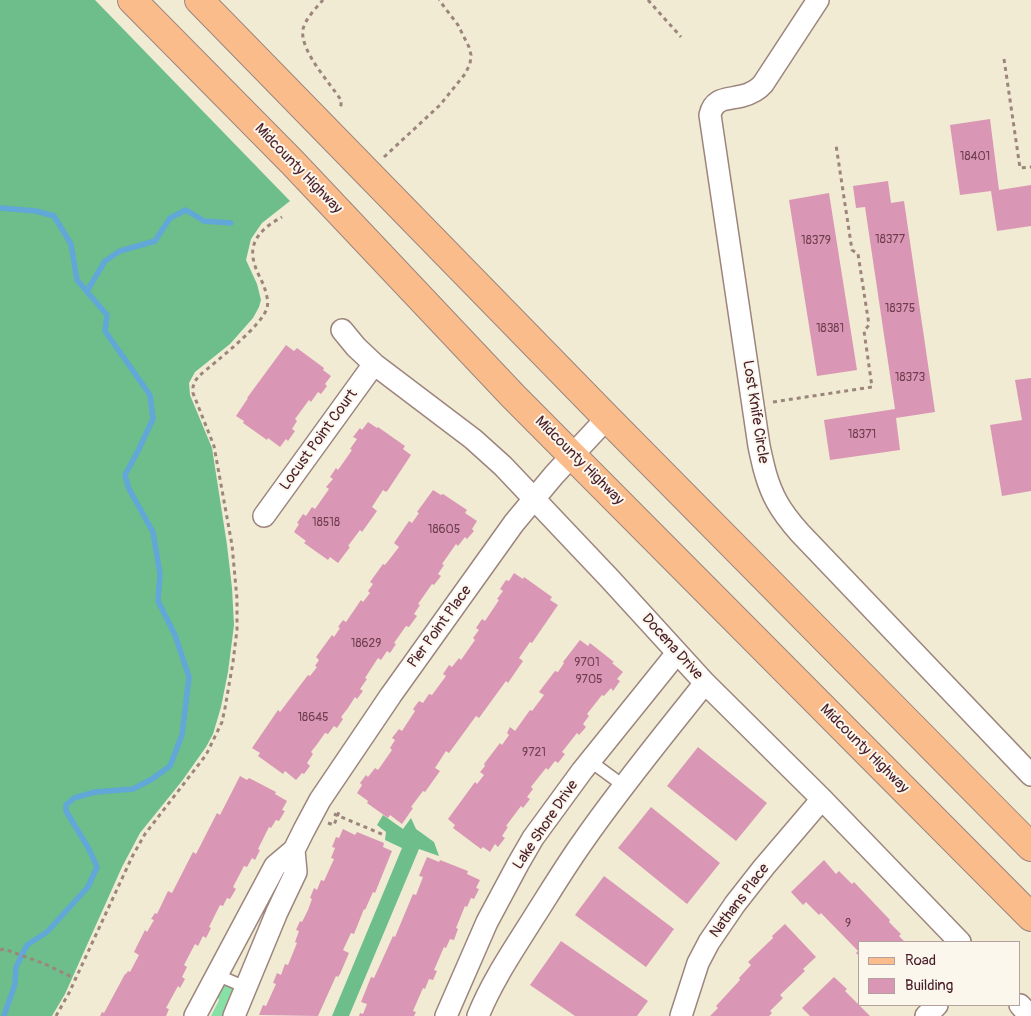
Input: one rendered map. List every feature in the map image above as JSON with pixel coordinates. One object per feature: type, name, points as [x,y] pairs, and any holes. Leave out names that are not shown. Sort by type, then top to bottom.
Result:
[{"type":"main road","name":"Midcounty Highway","points":[[132,0],[292,163],[514,396],[1031,917]]},
{"type":"main road","points":[[199,0],[607,418],[1031,847]]},
{"type":"street","name":"Lost Knife Circle","points":[[818,0],[763,84],[754,92],[721,100],[714,106],[710,115],[752,405],[759,446],[769,486],[777,503],[800,534],[1031,776]]},
{"type":"street","name":"Docena Drive","points":[[342,330],[374,364],[473,439],[503,466],[610,579],[676,653],[822,799],[959,941]]},
{"type":"street","name":"Locust Point Court","points":[[264,516],[374,364]]},
{"type":"street","name":"Pier Point Place","points":[[194,1016],[218,974],[266,907],[296,872],[294,850],[316,807],[391,695],[514,522],[572,454],[607,418]]},
{"type":"street","name":"Lake Shore Drive","points":[[446,1016],[487,922],[533,838],[590,761],[676,653]]},
{"type":"street","points":[[478,1016],[482,1004],[495,980],[582,843],[705,683]]},
{"type":"street","name":"Nathans Place","points":[[681,1016],[698,963],[709,942],[735,904],[764,867],[822,799]]},
{"type":"street","name":"Pier Point Place","points":[[234,1016],[245,987],[266,907]]},
{"type":"street","points":[[1021,1005],[1030,1016]]},
{"type":"street","points":[[926,1016],[937,1006]]},
{"type":"lane","points":[[590,761],[624,786]]},
{"type":"lane","points":[[218,974],[245,987]]},
{"type":"path","points":[[322,126],[339,110],[341,100],[309,54],[303,38],[303,28],[309,17],[323,0]]},
{"type":"path","points":[[383,157],[440,105],[470,64],[471,55],[469,47],[458,25],[439,0]]},
{"type":"path","points":[[648,0],[681,38]]},
{"type":"path","points":[[1004,59],[1020,168],[1031,167]]},
{"type":"path","points":[[752,405],[872,388],[864,331],[869,325],[858,254],[852,250],[836,145]]},
{"type":"path","points":[[56,1016],[76,979],[132,857],[145,834],[206,755],[222,722],[234,662],[237,599],[232,545],[214,446],[193,387],[199,376],[238,343],[263,317],[268,303],[253,259],[253,248],[258,236],[265,228],[282,217]]},
{"type":"path","points":[[316,807],[384,835]]},
{"type":"path","points":[[0,950],[4,949],[45,964],[76,979]]},
{"type":"green space","points":[[0,0],[95,0],[290,201],[262,223],[251,239],[246,260],[257,284],[261,300],[253,318],[230,344],[195,372],[189,383],[190,395],[212,448],[232,588],[234,625],[221,707],[213,734],[206,747],[182,781],[140,833],[122,867],[65,994],[52,1016],[0,1016]]},
{"type":"green space","points":[[383,815],[403,829],[411,818],[416,829],[434,842],[439,856],[419,849],[349,1016],[332,1016],[402,848],[385,840],[386,832],[377,825]]},
{"type":"green space","points":[[224,985],[232,989],[235,995],[225,1016],[211,1016],[219,1000],[216,993],[219,987]]},
{"type":"building","points":[[990,119],[999,190],[1031,185],[1031,226],[997,231],[991,191],[960,195],[950,125]]},
{"type":"building","points":[[888,181],[891,203],[904,201],[935,412],[896,418],[900,450],[830,460],[824,420],[895,409],[865,207],[856,208],[853,186]]},
{"type":"building","points":[[829,193],[857,370],[817,376],[789,200]]},
{"type":"building","points":[[286,345],[294,351],[297,348],[324,368],[323,370],[331,376],[321,394],[318,392],[311,402],[309,400],[295,419],[297,421],[292,429],[295,431],[288,441],[286,439],[280,447],[268,438],[267,440],[236,416]]},
{"type":"building","points":[[1031,378],[1031,491],[1002,496],[990,425],[1022,420],[1015,380]]},
{"type":"building","points":[[368,422],[405,446],[403,449],[411,455],[388,490],[386,492],[383,490],[372,507],[377,511],[362,532],[360,530],[348,546],[350,547],[338,563],[330,557],[328,560],[304,543],[306,541],[294,532],[303,514],[306,516],[312,507],[315,509],[329,489],[326,487],[333,479],[330,477],[336,468],[338,470],[352,450],[350,449],[357,439],[353,437]]},
{"type":"building","points":[[433,490],[441,495],[443,494],[467,510],[465,513],[477,521],[472,529],[474,531],[467,539],[465,537],[458,546],[456,544],[442,564],[444,565],[438,574],[441,576],[434,585],[432,584],[418,604],[420,605],[414,614],[417,616],[409,627],[406,626],[394,643],[396,644],[390,653],[387,651],[381,660],[378,658],[360,689],[363,691],[357,699],[355,697],[341,717],[343,719],[337,728],[334,726],[328,734],[325,733],[311,752],[313,754],[307,763],[310,766],[304,774],[302,773],[296,780],[285,771],[283,774],[258,756],[260,753],[252,748],[278,710],[280,712],[308,675],[310,676],[317,667],[315,666],[319,660],[316,657],[332,635],[334,637],[343,620],[346,622],[361,600],[363,602],[370,593],[368,591],[373,584],[370,582],[399,547],[394,543],[409,521],[412,523],[419,513],[417,512]]},
{"type":"building","points":[[514,573],[523,579],[524,577],[552,597],[550,600],[558,605],[532,643],[530,642],[519,658],[523,661],[508,683],[506,681],[479,718],[476,716],[449,753],[446,751],[435,768],[440,771],[411,807],[413,808],[402,824],[390,815],[388,818],[367,803],[368,801],[357,793],[362,785],[360,783],[375,768],[378,770],[392,750],[390,748],[395,740],[392,738],[399,729],[402,731],[419,701],[423,703],[429,694],[432,695],[446,676],[443,674],[449,665],[452,667],[459,658],[461,660],[475,640],[473,638],[479,630],[476,628],[482,619],[485,621],[499,600],[497,599],[503,591],[500,589],[506,580],[509,581]]},
{"type":"building","points":[[580,640],[588,646],[590,643],[614,662],[612,663],[623,672],[617,679],[620,681],[613,691],[611,688],[604,696],[602,695],[587,714],[589,716],[583,724],[586,727],[579,735],[577,733],[562,752],[565,754],[558,763],[555,761],[548,770],[546,768],[531,787],[533,789],[527,797],[530,799],[523,808],[521,806],[506,826],[508,827],[502,836],[505,838],[498,847],[495,844],[490,852],[483,847],[481,849],[453,828],[455,825],[448,819],[475,782],[477,784],[484,775],[480,772],[485,766],[484,764],[500,743],[502,745],[509,735],[507,733],[510,727],[515,731],[530,710],[532,711],[544,695],[539,692],[555,671],[558,672],[563,662]]},
{"type":"building","points":[[698,747],[767,803],[736,841],[667,786]]},
{"type":"building","points":[[240,776],[247,780],[249,778],[276,792],[275,794],[287,801],[282,810],[285,811],[279,821],[276,820],[271,828],[269,827],[258,849],[260,850],[255,860],[252,858],[247,867],[244,866],[233,887],[236,889],[230,899],[227,898],[223,906],[220,905],[209,927],[211,928],[206,938],[203,936],[198,946],[195,944],[184,965],[187,967],[182,977],[185,979],[180,988],[178,986],[166,1008],[169,1009],[166,1016],[100,1016],[102,1012],[104,1013],[125,974],[128,971],[130,972],[139,955],[134,952],[145,930],[147,932],[154,920],[151,919],[155,913],[157,914],[168,891],[172,893],[193,852],[196,854],[217,813],[220,815]]},
{"type":"building","points":[[651,807],[720,863],[687,904],[618,848]]},
{"type":"building","points":[[343,829],[355,835],[357,832],[384,843],[383,847],[392,851],[375,893],[373,892],[354,934],[351,933],[343,950],[349,953],[340,974],[338,977],[336,976],[318,1016],[259,1015],[263,1005],[266,1006],[276,984],[273,983],[277,973],[281,975],[285,964],[288,965],[297,943],[295,942],[299,931],[296,930],[308,910],[314,888],[317,890],[321,880],[324,881],[334,859],[331,858],[335,848],[332,847],[336,837],[339,838]]},
{"type":"building","points":[[427,857],[468,871],[467,874],[480,880],[476,888],[479,889],[474,899],[471,898],[467,907],[465,906],[456,928],[458,929],[454,940],[450,939],[446,948],[444,947],[434,970],[437,971],[433,980],[429,979],[425,989],[423,988],[413,1011],[416,1012],[414,1016],[359,1016],[360,1013],[363,1014],[367,1004],[361,1002],[371,977],[374,978],[393,936],[395,937],[413,894],[416,895],[423,877],[419,876]]},
{"type":"building","points":[[824,860],[836,874],[839,871],[852,884],[854,882],[890,920],[889,922],[901,934],[899,936],[904,941],[858,941],[858,951],[821,913],[819,915],[806,902],[803,905],[791,892]]},
{"type":"building","points":[[604,876],[674,929],[646,967],[575,915]]},
{"type":"building","points":[[785,924],[816,957],[803,969],[805,971],[780,995],[783,998],[770,1011],[772,1013],[769,1016],[710,1016],[718,1008],[716,1006],[751,965],[748,962]]},
{"type":"building","points":[[561,941],[648,1001],[637,1016],[575,1016],[530,985]]},
{"type":"building","points":[[834,977],[847,989],[845,991],[858,1006],[870,1016],[810,1016],[802,1008]]},
{"type":"waterway","points":[[0,208],[36,211],[54,216],[71,244],[77,280],[107,315],[105,331],[150,395],[153,419],[125,475],[129,489],[153,532],[160,574],[158,601],[175,635],[189,677],[182,735],[170,766],[152,779],[133,789],[95,792],[74,798],[66,805],[66,811],[89,849],[97,867],[88,887],[47,932],[27,945],[16,967],[15,984],[4,1016]]},
{"type":"waterway","points":[[87,291],[105,261],[120,251],[155,241],[170,218],[186,210],[204,221],[231,223]]}]
